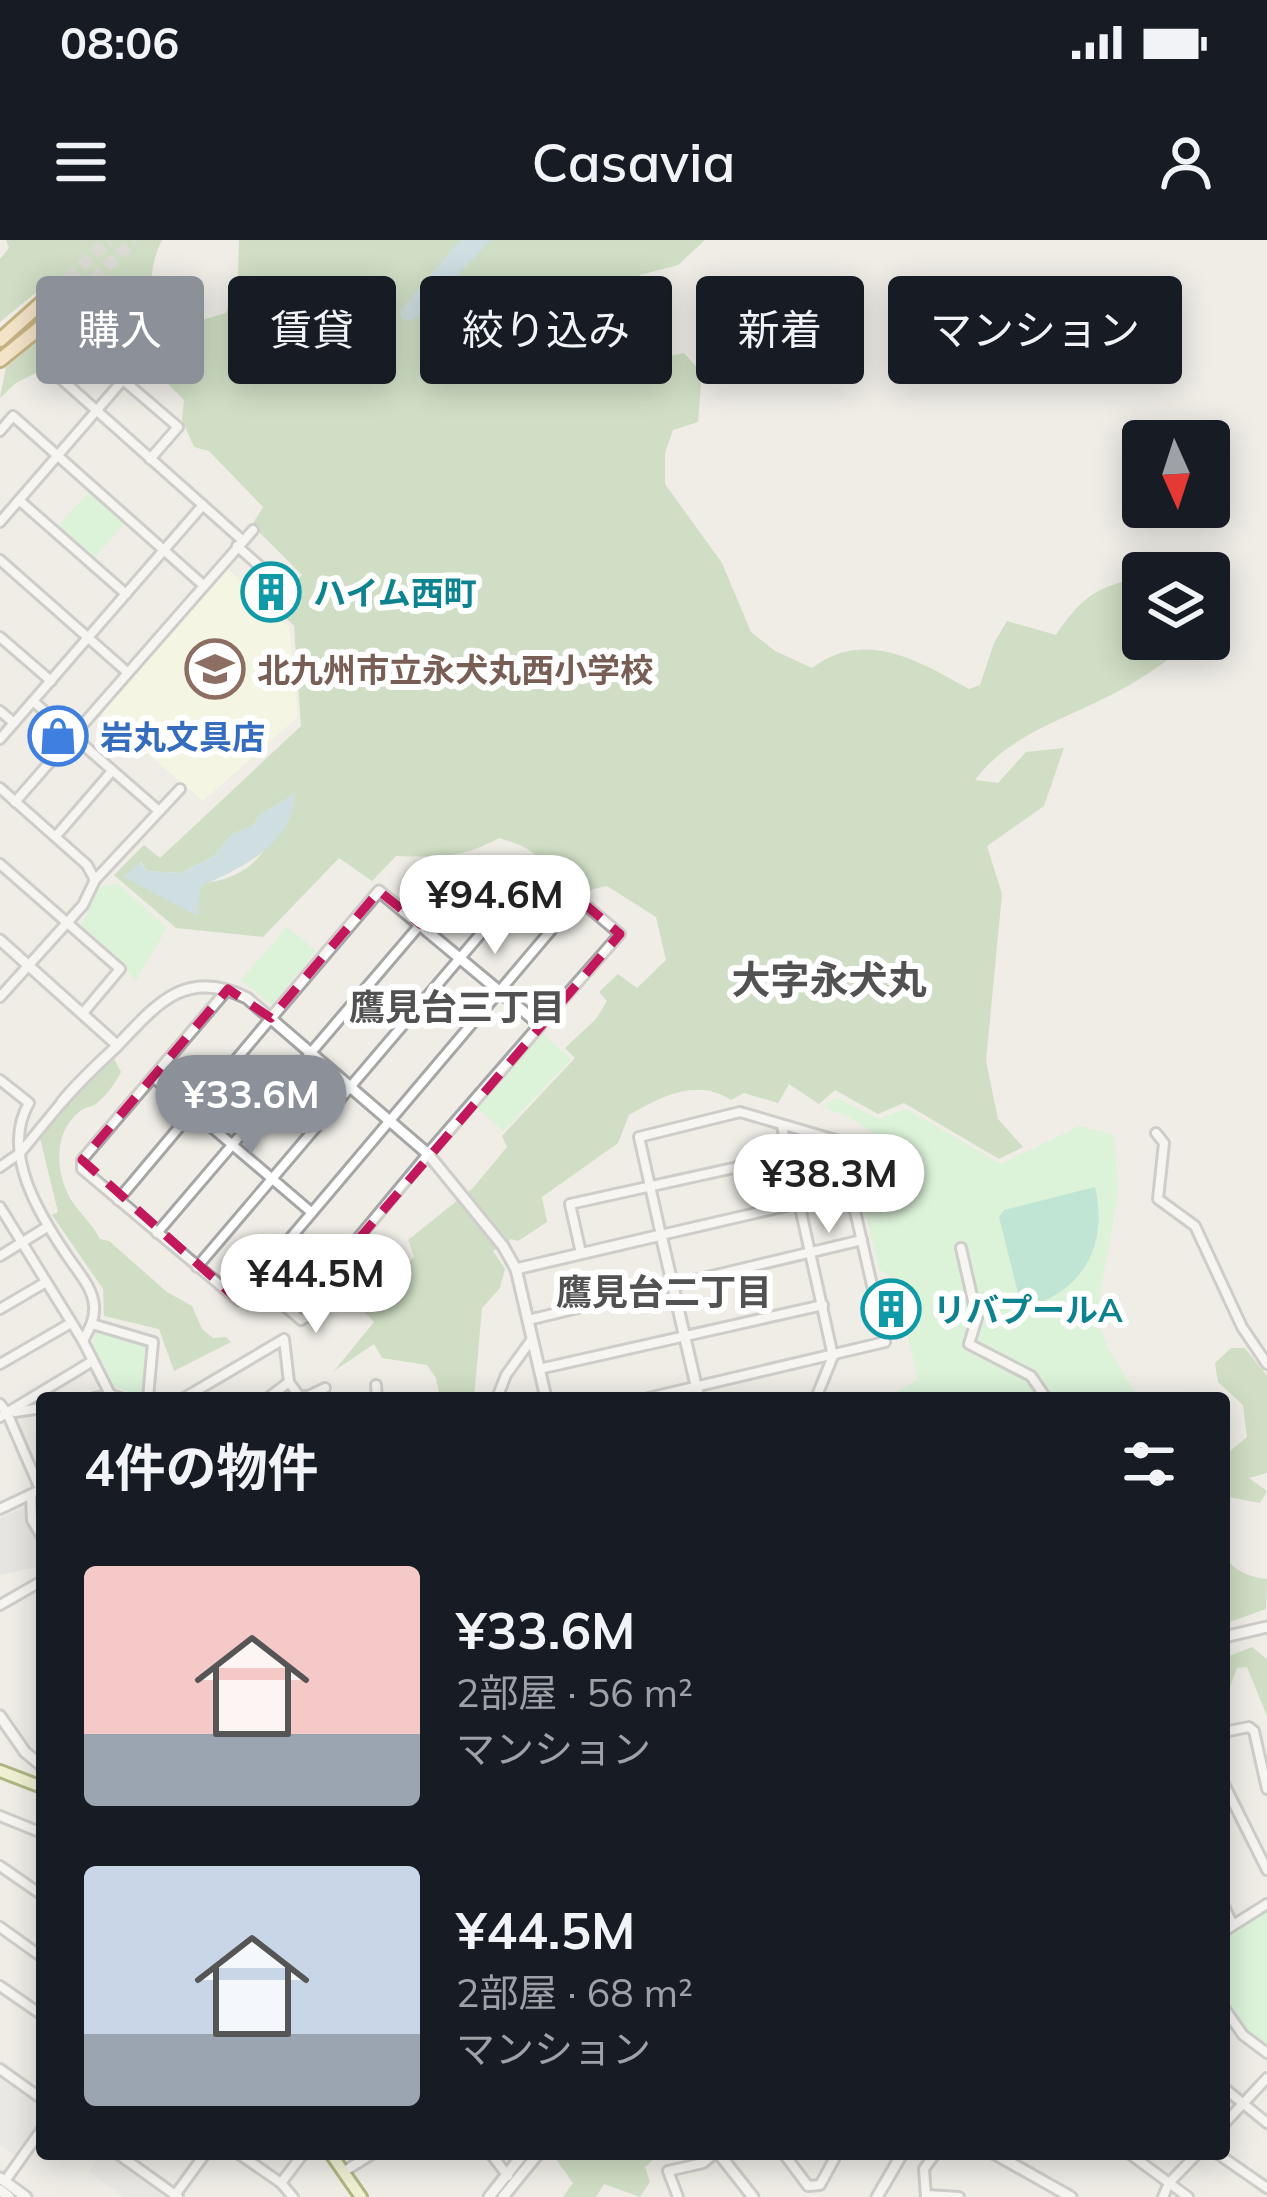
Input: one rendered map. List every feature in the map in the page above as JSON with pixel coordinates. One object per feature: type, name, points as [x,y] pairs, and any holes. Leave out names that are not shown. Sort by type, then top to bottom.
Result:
[{"type":"main road","points":[[0,340],[36,308]]},
{"type":"main road","points":[[0,360],[36,331]]},
{"type":"main road","points":[[0,1771],[36,1785]]},
{"type":"main road","points":[[335,2160],[361,2197]]},
{"type":"street","points":[[0,522],[123,380],[178,427],[150,459]]},
{"type":"street","points":[[67,384],[203,505],[272,577]]},
{"type":"street","points":[[0,431],[13,416],[202,584]]},
{"type":"street","points":[[19,500],[126,594]]},
{"type":"street","points":[[0,739],[203,505]]},
{"type":"street","points":[[15,802],[253,530]]},
{"type":"street","points":[[0,560],[127,672]]},
{"type":"street","points":[[0,637],[51,681]]},
{"type":"street","points":[[34,702],[160,811]]},
{"type":"street","points":[[0,711],[14,723]]},
{"type":"street","points":[[56,836],[112,771]]},
{"type":"street","points":[[0,788],[87,865],[95,880]]},
{"type":"street","points":[[0,997],[83,905],[95,880],[180,789]]},
{"type":"street","points":[[0,864],[120,970],[83,1013]]},
{"type":"street","points":[[157,1233],[471,865],[588,908],[620,934],[321,1283]]},
{"type":"street","points":[[197,1267],[523,884]]},
{"type":"street","points":[[118,1200],[379,891],[540,1025]]},
{"type":"street","points":[[229,989],[82,1160],[82,1169],[238,1300],[574,903]]},
{"type":"street","points":[[0,940],[117,1045]]},
{"type":"street","points":[[0,1167],[20,1153],[62,1102],[169,995],[206,985],[229,989],[271,1018],[428,1154],[503,1246],[516,1269],[545,1392]]},
{"type":"street","points":[[153,1077],[311,1212]]},
{"type":"street","points":[[0,1080],[29,1103],[18,1126],[25,1178],[47,1227],[92,1292],[92,1324],[83,1341]]},
{"type":"street","points":[[740,1112],[839,1142],[885,1342],[697,1392],[650,1185],[639,1136],[740,1112]]},
{"type":"street","points":[[782,1126],[833,1356],[818,1392]]},
{"type":"street","points":[[1156,1132],[1164,1143],[1158,1199],[1196,1226],[1242,1327],[1267,1364]]},
{"type":"street","points":[[581,1253],[570,1204],[788,1156]]},
{"type":"street","points":[[516,1269],[799,1204]]},
{"type":"street","points":[[0,1207],[112,1392]]},
{"type":"street","points":[[0,1256],[47,1227]]},
{"type":"street","points":[[527,1320],[862,1240]]},
{"type":"street","points":[[256,1281],[302,1319],[321,1309],[332,1294],[283,1248]]},
{"type":"street","points":[[961,1248],[977,1318],[969,1344],[1031,1376],[1042,1392]]},
{"type":"street","points":[[0,1309],[46,1282]]},
{"type":"street","points":[[539,1369],[823,1305]]},
{"type":"street","points":[[0,1364],[71,1322]]},
{"type":"street","points":[[92,1324],[153,1342],[149,1392]]},
{"type":"street","points":[[194,1392],[284,1339],[289,1382],[296,1392]]},
{"type":"street","points":[[499,1392],[532,1339]]},
{"type":"street","points":[[41,1392],[92,1361]]},
{"type":"street","points":[[276,1392],[289,1382]]},
{"type":"street","points":[[376,1385],[377,1392]]},
{"type":"street","points":[[317,1392],[326,1388]]},
{"type":"street","points":[[4,1415],[36,1395]]},
{"type":"street","points":[[0,1404],[36,1487]]},
{"type":"street","points":[[4,1415],[36,1409]]},
{"type":"street","points":[[0,1510],[36,1492]]},
{"type":"street","points":[[0,1605],[36,1584]]},
{"type":"street","points":[[1230,1636],[1267,1627]]},
{"type":"street","points":[[0,1716],[36,1761]]},
{"type":"street","points":[[1230,1731],[1254,1730],[1267,1789]]},
{"type":"street","points":[[1230,1796],[1267,1870]]},
{"type":"street","points":[[0,1816],[36,1831]]},
{"type":"street","points":[[0,1866],[36,1891]]},
{"type":"street","points":[[1230,1927],[1267,1904]]},
{"type":"street","points":[[0,1927],[36,1953]]},
{"type":"street","points":[[0,1986],[36,2011]]},
{"type":"street","points":[[1230,2017],[1243,2035],[1267,2054]]},
{"type":"street","points":[[0,2069],[36,2095]]},
{"type":"street","points":[[1230,2117],[1267,2078]]},
{"type":"street","points":[[1230,2093],[1267,2123]]},
{"type":"street","points":[[1,2184],[36,2137]]},
{"type":"street","points":[[126,2160],[177,2196],[201,2160]]},
{"type":"street","points":[[247,2160],[293,2197]]},
{"type":"street","points":[[280,2183],[298,2160]]},
{"type":"street","points":[[344,2172],[363,2160]]},
{"type":"street","points":[[496,2160],[511,2179]]},
{"type":"street","points":[[503,2197],[520,2160]]},
{"type":"street","points":[[489,2197],[532,2160]]},
{"type":"street","points":[[678,2197],[668,2171],[707,2160]]},
{"type":"street","points":[[721,2160],[753,2197]]},
{"type":"street","points":[[788,2160],[808,2186],[820,2185],[834,2160]]},
{"type":"street","points":[[878,2197],[899,2160]]},
{"type":"street","points":[[930,2160],[924,2169],[926,2196],[959,2197]]},
{"type":"street","points":[[1006,2160],[1071,2197]]},
{"type":"street","points":[[1138,2160],[1188,2197]]},
{"type":"street","points":[[1163,2197],[1190,2160]]},
{"type":"street","points":[[1226,2160],[1267,2188]]},
{"type":"street","points":[[1,2184],[9,2197]]},
{"type":"street","points":[[1,2184],[26,2197]]},
{"type":"highlighted area","points":[[471,865],[588,907],[620,934],[321,1283],[283,1248],[238,1300],[82,1160],[228,989],[271,1018],[379,891],[420,924]]},
{"type":"shaded area","name":"北九州市立永犬丸西小学校","points":[[227,568],[289,627],[298,717],[203,801],[99,712]]},
{"type":"shaded area","points":[[25,1507],[36,1530],[36,1567],[0,1575],[0,1518]]},
{"type":"shaded area","points":[[0,2074],[36,2101],[36,2128],[16,2156],[0,2145]]},
{"type":"shaded area","points":[[97,2160],[118,2160],[170,2197],[124,2197],[89,2172]]},
{"type":"green space","points":[[6,240],[162,240],[152,276],[36,276],[36,292],[0,322],[0,259],[9,248]]},
{"type":"green space","points":[[239,240],[705,240],[678,265],[640,276],[420,276],[420,384],[672,384],[672,356],[684,353],[696,366],[696,384],[701,384],[698,422],[673,430],[665,453],[665,484],[722,563],[751,632],[775,651],[812,668],[852,650],[872,650],[931,668],[969,689],[980,685],[1007,621],[1056,635],[1092,595],[1122,582],[1122,660],[1166,660],[1127,686],[1022,739],[975,780],[998,783],[1026,752],[1064,748],[1044,806],[987,846],[1002,894],[986,1061],[998,1119],[1023,1147],[999,1159],[904,1103],[878,1114],[835,1090],[819,1104],[789,1084],[778,1103],[744,1093],[731,1100],[705,1090],[666,1096],[629,1115],[618,1143],[542,1197],[547,1222],[493,1251],[505,1269],[500,1288],[482,1308],[475,1392],[439,1392],[427,1365],[382,1358],[374,1344],[334,1371],[374,1322],[359,1306],[389,1270],[399,1278],[414,1256],[408,1240],[473,1188],[507,1147],[502,1136],[575,1058],[565,1048],[596,1019],[607,1001],[599,992],[618,974],[637,988],[666,960],[656,917],[607,886],[577,892],[562,888],[531,852],[499,838],[449,855],[396,856],[372,881],[339,858],[263,937],[176,928],[114,875],[144,845],[160,858],[301,726],[294,626],[274,605],[302,575],[252,525],[263,507],[209,451],[194,447],[182,420],[184,400],[168,384],[204,384],[204,319],[226,313],[228,307],[228,384],[396,384],[396,276],[238,276]],"holes":[[[295,794],[255,861],[241,872],[209,882],[124,877],[141,862],[146,871],[180,873],[213,857],[233,833],[252,827],[261,814]]]},
{"type":"green space","points":[[36,343],[36,373],[0,398],[6,367]]},
{"type":"green space","points":[[91,490],[126,522],[92,560],[56,528]]},
{"type":"green space","points":[[118,884],[167,928],[136,980],[80,928],[99,887]]},
{"type":"green space","points":[[287,927],[316,951],[272,1005],[241,980]]},
{"type":"green space","points":[[542,1033],[571,1059],[503,1131],[477,1108]]},
{"type":"green space","points":[[113,1057],[121,1072],[104,1096],[80,1111],[66,1128],[60,1171],[70,1198],[100,1239],[109,1241],[167,1292],[192,1306],[202,1329],[213,1338],[226,1337],[231,1342],[174,1371],[159,1329],[104,1316],[103,1289],[52,1215],[58,1212],[40,1138],[69,1100]]},
{"type":"green space","points":[[837,1098],[878,1119],[906,1109],[1001,1164],[1080,1126],[1114,1135],[1118,1193],[1096,1318],[1135,1392],[896,1392],[918,1379],[895,1279],[879,1269],[860,1190],[896,1182],[884,1140],[849,1117],[821,1106]]},
{"type":"green space","points":[[1095,1187],[1098,1229],[1086,1265],[1061,1292],[1022,1309],[999,1217],[1004,1210]]},
{"type":"green space","points":[[96,1331],[148,1344],[144,1392],[114,1386],[92,1347]]},
{"type":"green space","points":[[1231,1348],[1245,1348],[1267,1376],[1267,1473],[1249,1478],[1267,1491],[1260,1503],[1230,1497],[1230,1451],[1247,1437],[1243,1405],[1218,1382],[1215,1363]]},
{"type":"green space","points":[[1230,1562],[1241,1572],[1267,1579],[1266,1609],[1230,1622]]},
{"type":"green space","points":[[1252,1647],[1267,1659],[1267,1716],[1247,1667],[1237,1668],[1230,1687],[1230,1656]]},
{"type":"green space","points":[[1267,1909],[1267,2047],[1240,2022],[1230,2005],[1230,1934]]},
{"type":"green space","points":[[556,2160],[653,2160],[645,2167],[650,2182],[640,2197],[604,2184],[596,2197],[563,2197],[573,2183]]},
{"type":"water","points":[[460,240],[491,240],[457,276],[430,276]]},
{"type":"water","points":[[420,287],[420,316],[409,321],[400,311]]},
{"type":"water","points":[[295,793],[286,826],[276,840],[249,862],[201,886],[197,916],[124,877],[140,862],[146,871],[180,873],[213,857],[233,833],[252,827],[261,814]]},
{"type":"tunnel","points":[[71,276],[109,240]]},
{"type":"tunnel","points":[[97,276],[134,240]]},
{"type":"place","name":"ハイム西町","points":[[271,592]]},
{"type":"place","name":"北九州市立永犬丸西小学校","points":[[215,669]]},
{"type":"place","name":"岩丸文具店","points":[[58,736]]},
{"type":"place","name":"リバプールA","points":[[891,1309]]},
{"type":"district","name":"大字永犬丸","points":[[829,979]]},
{"type":"district","name":"鷹見台三丁目","points":[[457,1006]]},
{"type":"district","name":"鷹見台二丁目","points":[[664,1291]]}]
